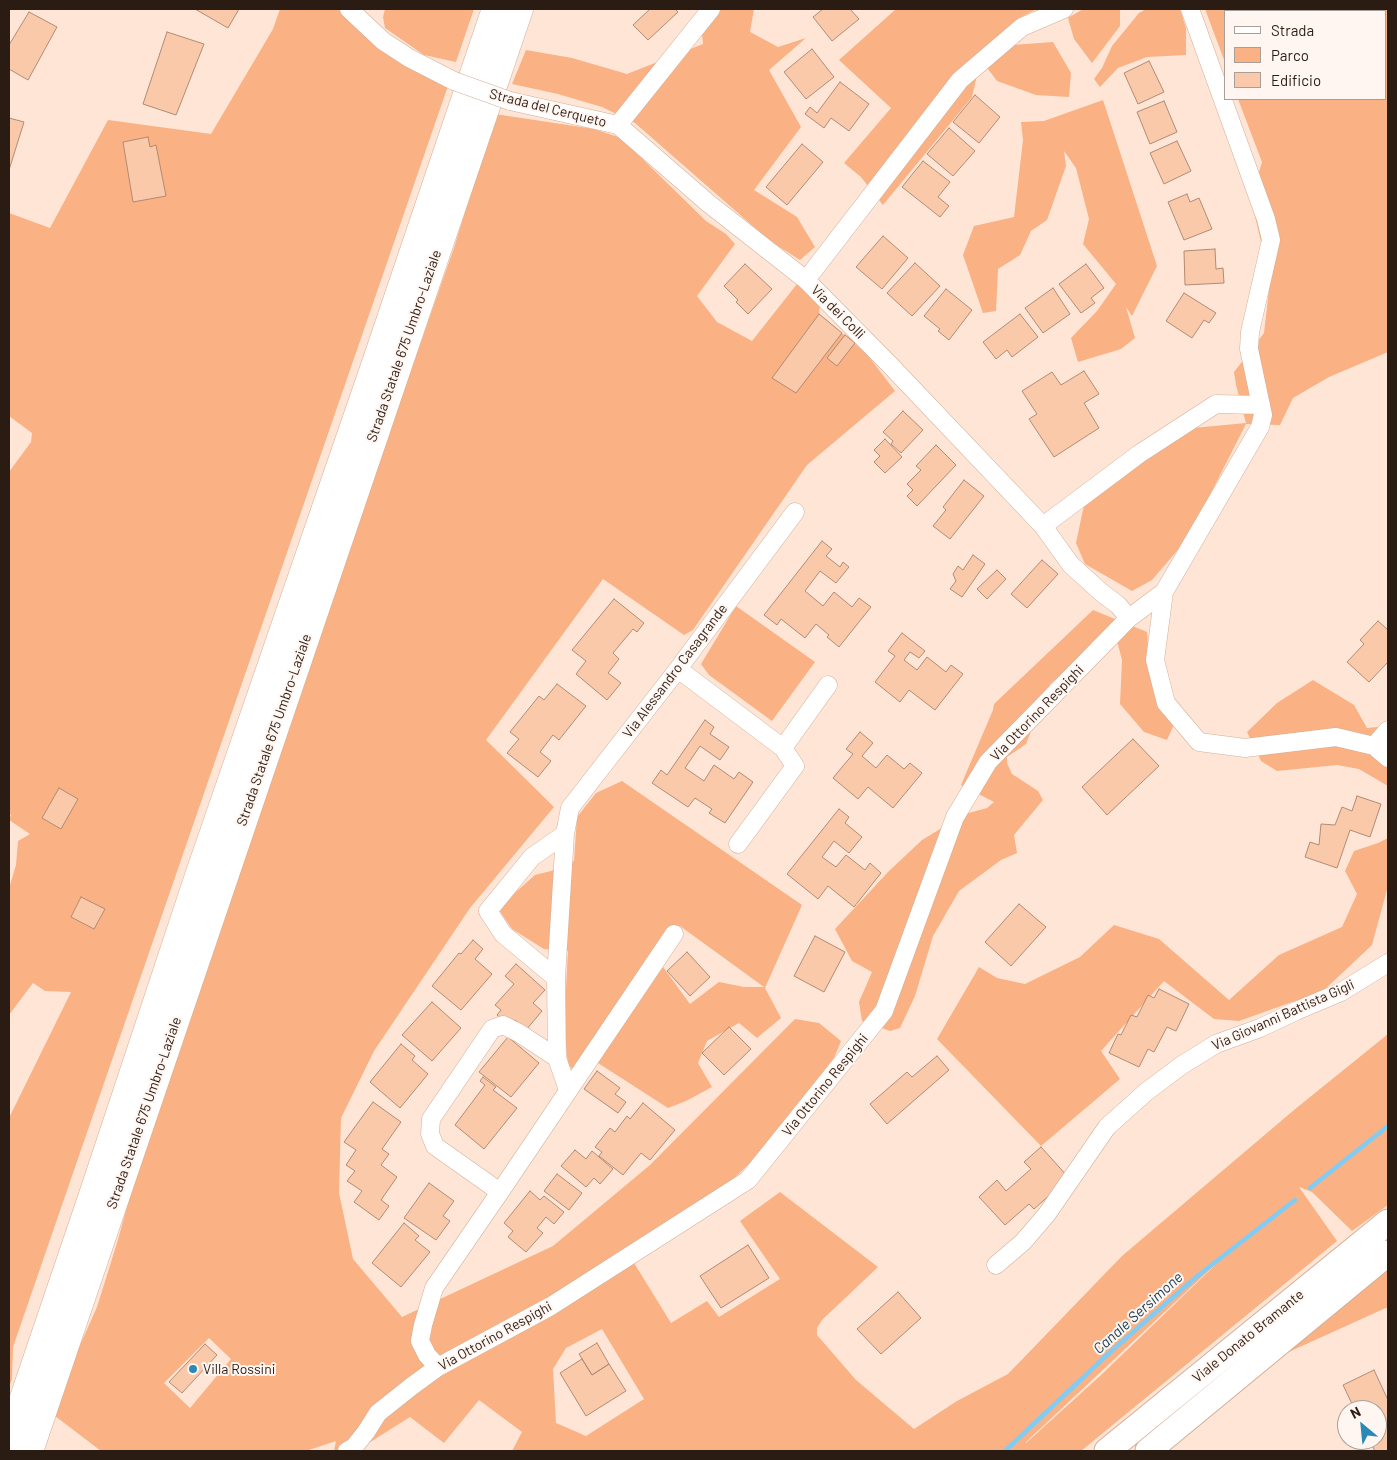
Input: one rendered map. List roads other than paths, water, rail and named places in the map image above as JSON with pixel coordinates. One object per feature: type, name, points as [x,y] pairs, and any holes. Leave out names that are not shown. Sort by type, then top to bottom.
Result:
[{"type":"highway","name":"Strada Statale 675 Umbro-Laziale","points":[[40,1386],[95,1189],[200,873],[496,9]]},
{"type":"highway","name":"Strada Statale 675 Umbro-Laziale","points":[[19,1436],[40,1386],[520,9]]},
{"type":"main road","name":"Viale Donato Bramante","points":[[1108,1451],[1388,1222]]},
{"type":"main road","name":"Viale Donato Bramante","points":[[1148,1451],[1388,1253]]},
{"type":"street","name":"Strada del Cerqueto","points":[[349,9],[383,41],[409,58],[454,81],[510,101],[618,125],[708,203],[806,280]]},
{"type":"street","points":[[618,125],[711,9]]},
{"type":"street","name":"Via dei Colli","points":[[1064,9],[1022,27],[960,80],[806,280],[890,365],[1043,526],[1071,564],[1118,605],[1129,618]]},
{"type":"street","points":[[1190,9],[1266,219],[1271,240],[1250,332],[1249,349],[1263,415],[1260,428],[1164,592],[1155,660],[1166,703],[1200,742],[1245,748],[1336,737],[1374,746],[1388,758]]},
{"type":"street","points":[[1043,526],[1139,454],[1216,404],[1261,405]]},
{"type":"street","name":"Via Alessandro Casagrande","points":[[568,1090],[557,1058],[556,978],[565,834],[570,808],[678,669],[795,512]]},
{"type":"street","name":"Via Ottorino Respighi","points":[[347,1451],[354,1447],[378,1413],[438,1368],[551,1306],[748,1180],[884,1012],[954,817],[988,762],[1129,618],[1164,592]]},
{"type":"street","points":[[678,669],[783,748],[795,766],[738,844]]},
{"type":"street","points":[[783,748],[828,685]]},
{"type":"street","points":[[1374,746],[1388,730]]},
{"type":"street","points":[[556,978],[504,934],[488,911],[532,857],[565,834]]},
{"type":"street","points":[[438,1368],[428,1356],[420,1341],[434,1288],[674,934]]},
{"type":"street","name":"Via Giovanni Battista Gigli","points":[[996,1266],[1023,1242],[1047,1214],[1107,1127],[1146,1092],[1182,1065],[1216,1044],[1260,1028],[1341,992],[1388,963]]},
{"type":"street","points":[[500,1192],[435,1146],[430,1134],[431,1119],[492,1029],[503,1025],[519,1033],[557,1058]]},
{"type":"waterway","name":"Canale Sersimone","points":[[1310,1188],[1388,1126]]},
{"type":"waterway","name":"Canale Sersimone","points":[[1005,1451],[1108,1354],[1195,1278],[1295,1200]]},
{"type":"place","name":"Villa Rossini","points":[[193,1369]]}]
